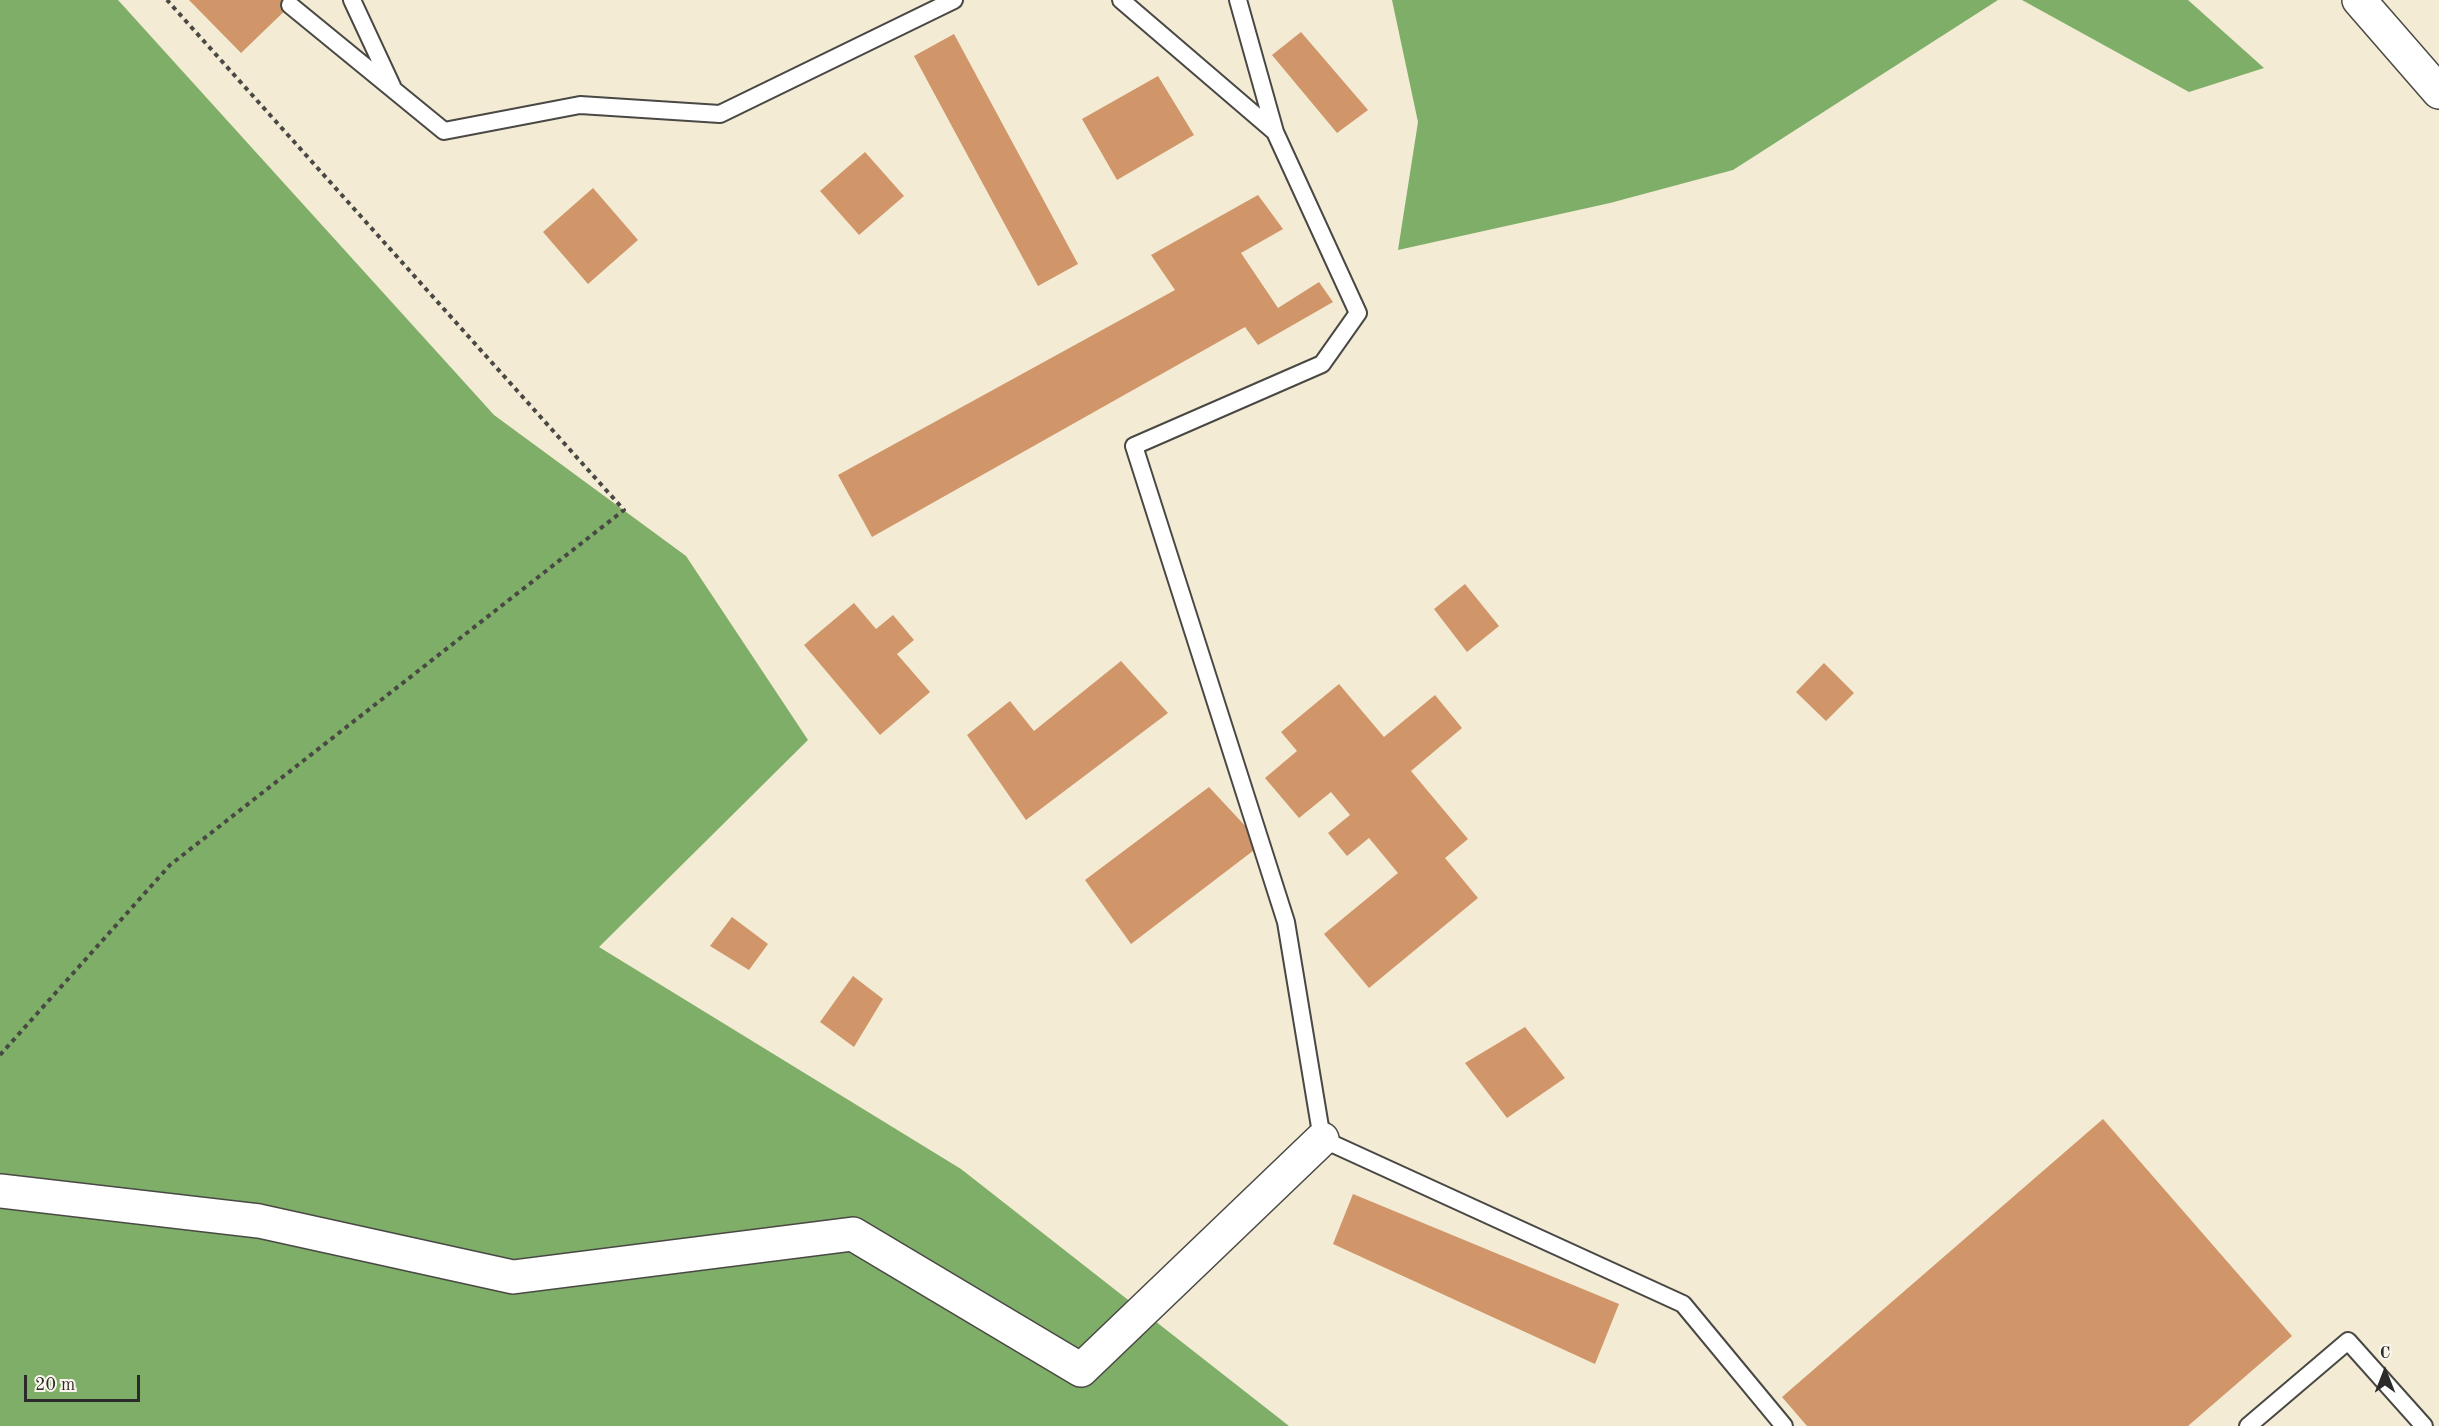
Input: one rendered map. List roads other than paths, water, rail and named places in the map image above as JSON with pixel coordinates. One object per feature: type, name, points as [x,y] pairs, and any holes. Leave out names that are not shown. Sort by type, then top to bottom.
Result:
[{"type":"street","points":[[2359,0],[2439,92]]},
{"type":"street","points":[[0,1191],[259,1221],[513,1277],[853,1234],[1082,1370],[1322,1138]]},
{"type":"lane","points":[[352,0],[394,91]]},
{"type":"lane","points":[[290,5],[444,131],[580,105],[720,114],[954,0]]},
{"type":"lane","points":[[1121,0],[1275,132]]},
{"type":"lane","points":[[1238,0],[1275,132],[1358,313],[1322,364],[1134,446],[1286,922],[1322,1138],[1683,1304],[1784,1426]]},
{"type":"lane","points":[[2248,1426],[2348,1341],[2424,1426]]}]
